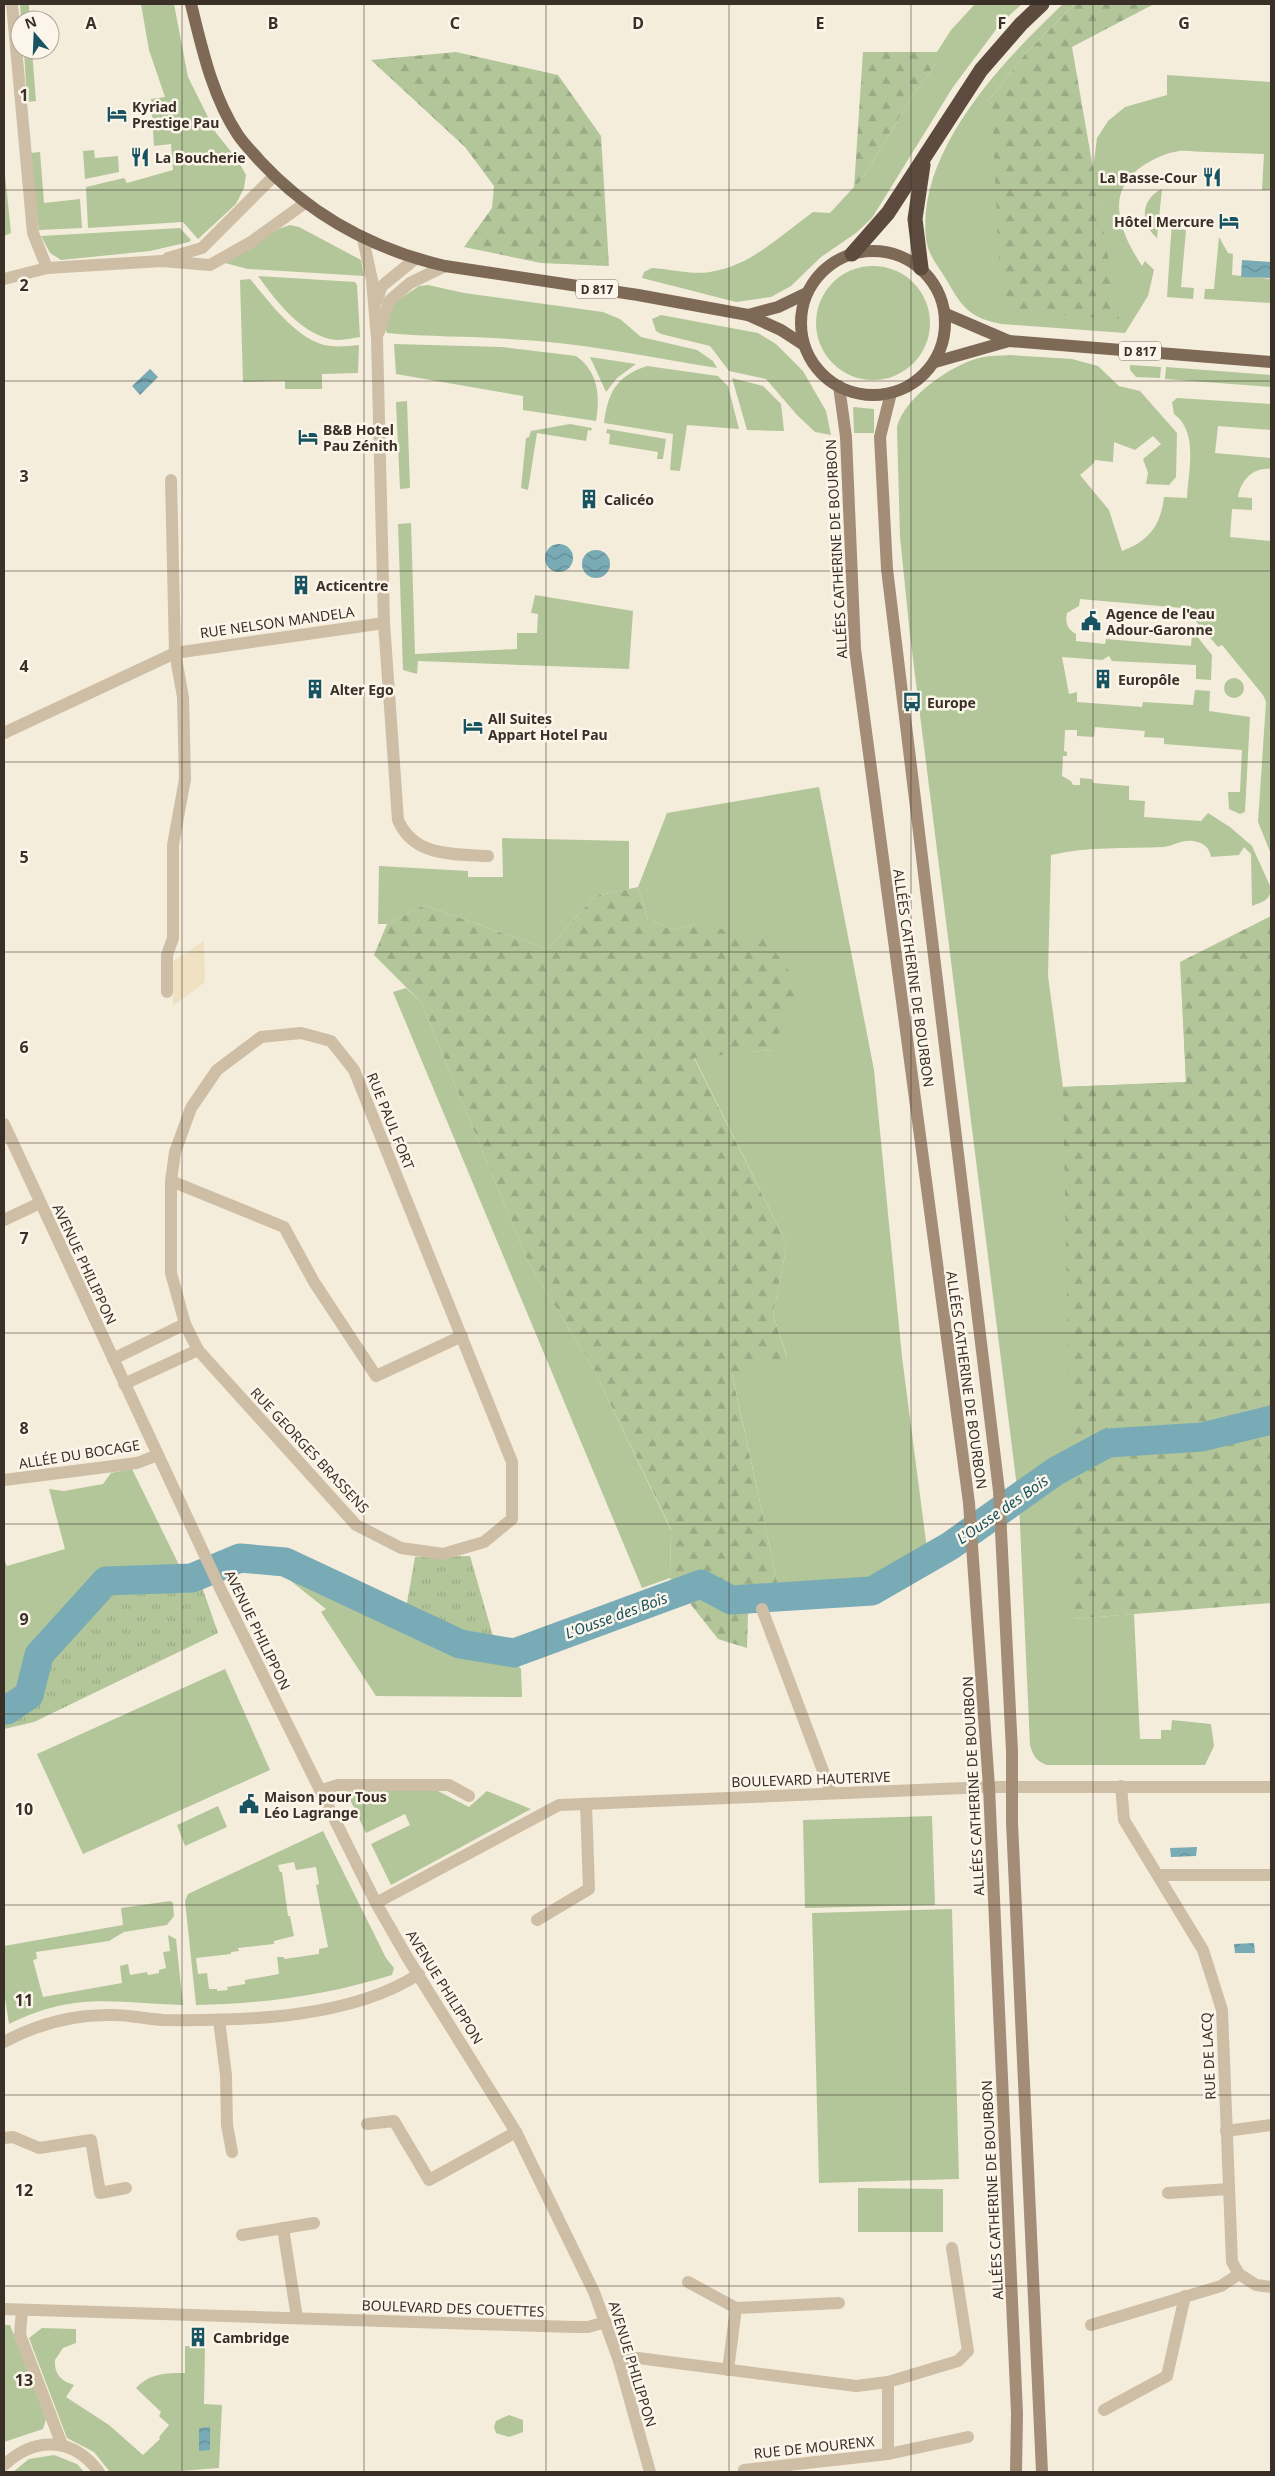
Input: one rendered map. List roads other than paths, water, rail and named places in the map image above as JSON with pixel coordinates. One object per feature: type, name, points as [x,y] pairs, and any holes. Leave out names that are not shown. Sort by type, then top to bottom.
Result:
[{"type":"highway","points":[[852,254],[888,213],[924,160],[947,119],[980,70],[1010,35],[1042,4]]},
{"type":"highway","points":[[921,268],[915,219],[924,160]]},
{"type":"main road","name":"D 817","points":[[191,4],[204,58],[217,94],[238,136],[274,176],[304,203],[363,239],[415,259],[445,266],[638,295],[748,315],[781,330],[804,345]]},
{"type":"main road","points":[[881,251],[909,259],[921,268],[936,286],[946,314],[944,339],[934,362],[920,378],[908,386],[891,392],[873,395],[860,394],[839,386],[819,371],[804,345],[801,318],[808,293],[826,269],[852,254],[881,251]]},
{"type":"main road","name":"D 817","points":[[748,315],[778,307],[808,293]]},
{"type":"main road","name":"D 817","points":[[946,314],[1009,341],[1271,362]]},
{"type":"main road","name":"D 817","points":[[934,362],[1009,341]]},
{"type":"main road","name":"ALLÉES CATHERINE DE BOURBON","points":[[839,386],[846,437],[855,649],[969,1503],[989,1787],[1017,2413],[1016,2472]]},
{"type":"main road","name":"ALLÉES CATHERINE DE BOURBON","points":[[891,392],[880,437],[887,569],[999,1491],[1012,1751],[1011,1787],[1042,2472]]},
{"type":"street","points":[[12,4],[34,233],[47,268]]},
{"type":"street","points":[[162,260],[202,248],[274,176]]},
{"type":"street","points":[[4,279],[47,268],[162,260],[210,265],[251,242],[304,203]]},
{"type":"street","points":[[363,239],[372,280],[377,339],[384,623],[398,820],[403,833],[416,845],[436,852],[488,856]]},
{"type":"street","points":[[374,306],[382,286],[415,259]]},
{"type":"street","points":[[377,339],[389,301],[410,283],[445,266]]},
{"type":"street","points":[[167,992],[167,955],[172,938],[173,845],[185,779],[183,697],[175,653],[171,480]]},
{"type":"street","name":"RUE NELSON MANDELA","points":[[4,733],[175,653],[384,623]]},
{"type":"street","name":"RUE PAUL FORT","points":[[170,1181],[174,1152],[191,1108],[217,1070],[261,1037],[301,1033],[331,1041],[354,1070],[462,1336]]},
{"type":"street","name":"AVENUE PHILIPPON","points":[[4,1124],[220,1588],[322,1790],[376,1903],[516,2132],[594,2292],[619,2361],[650,2472]]},
{"type":"street","points":[[170,1181],[284,1228],[314,1282],[376,1376],[462,1336]]},
{"type":"street","name":"RUE GEORGES BRASSENS","points":[[170,1181],[171,1273],[186,1324],[198,1350],[356,1525],[401,1548],[443,1554],[484,1542],[512,1519],[512,1462],[462,1336]]},
{"type":"street","points":[[4,1220],[40,1202]]},
{"type":"street","points":[[113,1359],[186,1324]]},
{"type":"street","points":[[124,1384],[198,1350]]},
{"type":"street","name":"ALLÉE DU BOCAGE","points":[[4,1480],[137,1463],[158,1455]]},
{"type":"street","points":[[762,1609],[831,1792]]},
{"type":"street","points":[[322,1790],[338,1785],[449,1784],[469,1796]]},
{"type":"street","name":"RUE DE LACQ","points":[[1121,1786],[1124,1820],[1203,1950],[1222,2010],[1232,2262],[1238,2274]]},
{"type":"street","name":"BOULEVARD HAUTERIVE","points":[[376,1903],[559,1806],[831,1792],[989,1787],[1271,1787]]},
{"type":"street","points":[[537,1920],[589,1889],[586,1804]]},
{"type":"street","points":[[1159,1875],[1271,1875]]},
{"type":"street","points":[[4,2042],[27,2030],[66,2019],[113,2015],[157,2020],[219,2020],[272,2016],[347,2005],[394,1990],[418,1974]]},
{"type":"street","points":[[219,2020],[226,2075],[227,2125],[232,2152]]},
{"type":"street","points":[[367,2124],[394,2121],[430,2180],[516,2132]]},
{"type":"street","points":[[1226,2131],[1271,2125]]},
{"type":"street","points":[[4,2138],[13,2137],[39,2148],[91,2140],[100,2193],[126,2188]]},
{"type":"street","points":[[1168,2193],[1229,2189]]},
{"type":"street","points":[[242,2235],[314,2223]]},
{"type":"street","points":[[283,2228],[297,2318]]},
{"type":"street","points":[[619,2361],[638,2358],[856,2386],[888,2382],[958,2361],[968,2351],[952,2248]]},
{"type":"street","points":[[1091,2325],[1221,2286],[1238,2274],[1256,2285],[1271,2287]]},
{"type":"street","points":[[688,2282],[736,2308],[839,2303]]},
{"type":"street","points":[[1104,2410],[1167,2376],[1185,2296]]},
{"type":"street","points":[[728,2370],[736,2308]]},
{"type":"street","name":"BOULEVARD DES COUETTES","points":[[4,2310],[575,2327],[588,2327],[606,2322]]},
{"type":"street","points":[[22,2310],[20,2335],[62,2445]]},
{"type":"street","name":"RUE DE MOURENX","points":[[888,2382],[888,2454]]},
{"type":"street","name":"RUE DE MOURENX","points":[[744,2470],[888,2454],[968,2438]]},
{"type":"street","points":[[4,2465],[16,2454],[30,2447],[46,2444],[62,2445],[77,2451],[91,2461],[99,2472]]},
{"type":"water","points":[[1242,260],[1271,262],[1270,278],[1241,277]]},
{"type":"water","points":[[150,369],[158,377],[140,395],[132,386]]},
{"type":"water","points":[[559,544],[569,548],[573,558],[569,568],[559,572],[549,568],[545,558],[549,548]]},
{"type":"water","points":[[596,550],[606,554],[610,564],[606,574],[596,578],[586,574],[582,564],[586,554]]},
{"type":"water","points":[[1197,1847],[1196,1856],[1171,1857],[1170,1848]]},
{"type":"water","points":[[1254,1943],[1255,1953],[1235,1953],[1234,1944]]},
{"type":"water","points":[[210,2427],[210,2450],[199,2451],[199,2428]]},
{"type":"waterway","name":"L'Ousse des Bois","points":[[4,1710],[7,1710],[29,1695],[39,1655],[106,1581],[192,1578],[240,1558],[285,1562],[460,1644],[514,1653],[701,1584],[731,1600],[872,1591],[950,1546],[1056,1471],[1108,1443],[1202,1437],[1271,1420]]},
{"type":"place","name":"Kyriad Prestige Pau","points":[[117,114]]},
{"type":"place","name":"La Boucherie","points":[[140,157]]},
{"type":"place","name":"La Basse-Cour","points":[[1212,177]]},
{"type":"place","name":"Hôtel Mercure","points":[[1229,221]]},
{"type":"place","name":"B&B Hotel Pau Zénith","points":[[308,437]]},
{"type":"place","name":"Calicéo","points":[[589,499]]},
{"type":"place","name":"Acticentre","points":[[301,585]]},
{"type":"place","name":"Agence de l'eau Adour-Garonne","points":[[1091,621]]},
{"type":"place","name":"Europôle","points":[[1103,679]]},
{"type":"place","name":"Alter Ego","points":[[315,689]]},
{"type":"place","name":"Europe","points":[[912,702]]},
{"type":"place","name":"All Suites Appart Hotel Pau","points":[[473,726]]},
{"type":"place","name":"Maison pour Tous Léo Lagrange","points":[[249,1804]]},
{"type":"place","name":"Cambridge","points":[[198,2337]]}]
